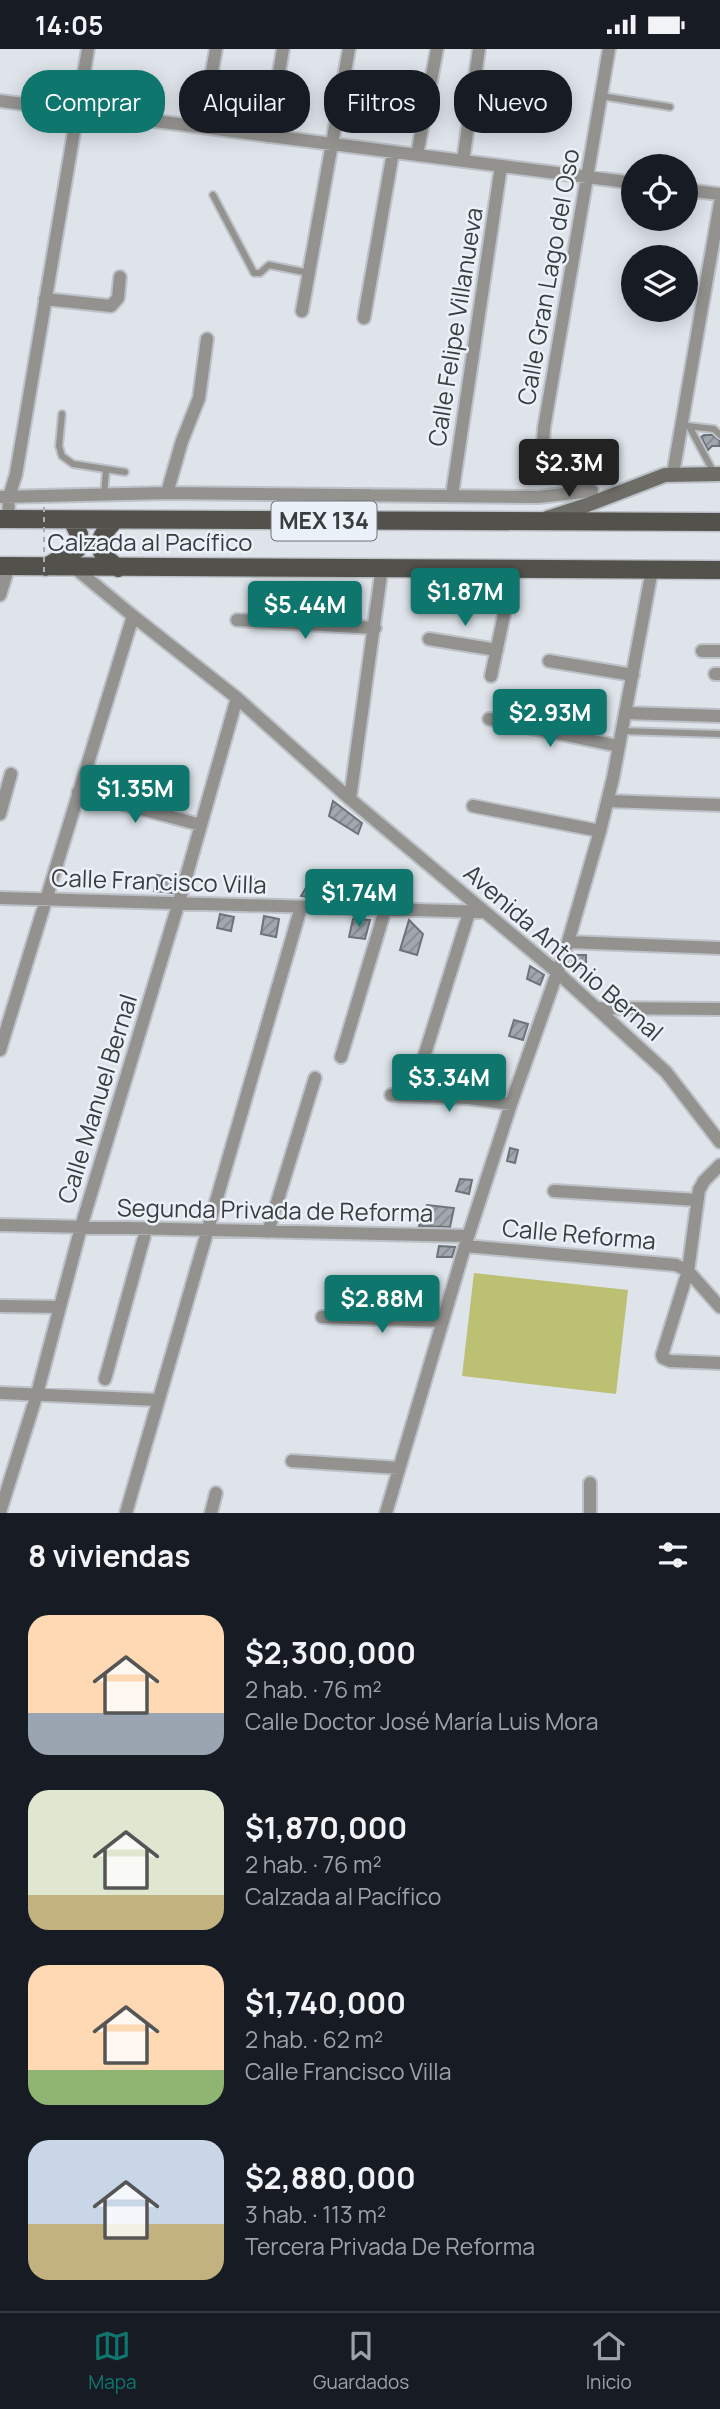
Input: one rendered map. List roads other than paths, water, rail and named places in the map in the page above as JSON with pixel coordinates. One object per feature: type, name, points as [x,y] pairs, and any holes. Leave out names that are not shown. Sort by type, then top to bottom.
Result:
[{"type":"main road","name":"Calzada al Pacífico","points":[[4,519],[720,522]]},
{"type":"main road","points":[[45,572],[78,546],[80,520]]},
{"type":"main road","points":[[114,521],[102,539],[101,553],[118,568]]},
{"type":"main road","name":"Calzada al Pacífico","points":[[4,566],[45,572],[75,568],[382,567],[720,570]]},
{"type":"street","points":[[84,70],[88,49]]},
{"type":"street","points":[[212,70],[216,49]]},
{"type":"street","points":[[268,136],[283,49]]},
{"type":"street","points":[[302,311],[349,49]]},
{"type":"street","points":[[418,155],[437,49]]},
{"type":"street","points":[[463,161],[479,49]]},
{"type":"street","name":"Calle Gran Lago del Oso","points":[[592,491],[541,471],[544,428],[609,49]]},
{"type":"street","points":[[0,101],[21,104]]},
{"type":"street","points":[[4,519],[5,497],[16,474],[73,133]]},
{"type":"street","points":[[246,133],[621,181]]},
{"type":"street","points":[[364,318],[393,152]]},
{"type":"street","name":"Calle Felipe Villanueva","points":[[452,495],[501,166]]},
{"type":"street","points":[[698,191],[720,194]]},
{"type":"street","points":[[673,474],[685,426],[720,203]]},
{"type":"street","points":[[44,299],[111,306],[118,298],[120,277]]},
{"type":"street","points":[[167,493],[182,441],[199,398],[206,339]]},
{"type":"street","points":[[534,521],[608,498],[657,477],[673,474],[718,474]]},
{"type":"street","points":[[5,497],[167,493],[538,497],[592,491],[608,498]]},
{"type":"street","points":[[232,521],[233,494]]},
{"type":"street","points":[[80,520],[87,495]]},
{"type":"street","points":[[368,521],[369,495]]},
{"type":"street","points":[[0,596],[4,566]]},
{"type":"street","points":[[350,799],[382,567]]},
{"type":"street","name":"Avenida Antonio Bernal","points":[[75,568],[237,698],[350,799],[558,973],[666,1072],[720,1142]]},
{"type":"street","points":[[491,676],[514,568]]},
{"type":"street","name":"Calle Reforma","points":[[386,1513],[466,1241],[510,1104],[558,973],[600,831],[652,570]]},
{"type":"street","points":[[0,1050],[133,616]]},
{"type":"street","points":[[237,620],[375,628]]},
{"type":"street","points":[[429,639],[497,650]]},
{"type":"street","points":[[702,651],[720,651]]},
{"type":"street","points":[[548,661],[633,675]]},
{"type":"street","name":"Calle Manuel Bernal","points":[[0,1512],[37,1394],[81,1227],[237,698]]},
{"type":"street","points":[[625,713],[720,716]]},
{"type":"street","points":[[489,719],[618,745]]},
{"type":"street","points":[[0,811],[11,773]]},
{"type":"street","points":[[78,792],[201,825]]},
{"type":"street","points":[[608,801],[720,805]]},
{"type":"street","points":[[473,806],[600,831]]},
{"type":"street","name":"Calle Francisco Villa","points":[[0,898],[485,912]]},
{"type":"street","points":[[126,1513],[301,907]]},
{"type":"street","points":[[341,1057],[385,910]]},
{"type":"street","points":[[423,1060],[469,913]]},
{"type":"street","points":[[568,942],[720,947]]},
{"type":"street","points":[[596,1008],[720,1009]]},
{"type":"street","points":[[268,1232],[315,1078]]},
{"type":"street","points":[[391,1095],[469,1098],[510,1104]]},
{"type":"street","points":[[720,1165],[704,1181],[697,1200],[688,1271],[662,1355],[670,1361],[720,1363]]},
{"type":"street","points":[[554,1191],[697,1200]]},
{"type":"street","name":"Segunda Privada de Reforma","points":[[0,1225],[268,1232],[466,1241]]},
{"type":"street","points":[[105,1379],[146,1230]]},
{"type":"street","name":"Calle Reforma","points":[[466,1241],[676,1265],[688,1271]]},
{"type":"street","points":[[688,1271],[720,1307]]},
{"type":"street","points":[[0,1305],[60,1307]]},
{"type":"street","points":[[322,1317],[442,1321]]},
{"type":"street","points":[[0,1393],[158,1400]]},
{"type":"street","points":[[292,1461],[400,1468]]},
{"type":"street","points":[[590,1483],[590,1513]]},
{"type":"street","points":[[211,1513],[216,1493]]},
{"type":"lane","points":[[601,96],[670,107]]},
{"type":"lane","points":[[213,195],[254,273],[260,273],[269,265],[309,273]]},
{"type":"lane","points":[[62,414],[62,456],[74,464],[125,472]]},
{"type":"lane","points":[[685,426],[714,429],[720,435]]},
{"type":"lane","points":[[685,426],[718,474]]},
{"type":"lane","points":[[104,494],[106,471]]},
{"type":"lane","points":[[621,731],[720,734]]}]
